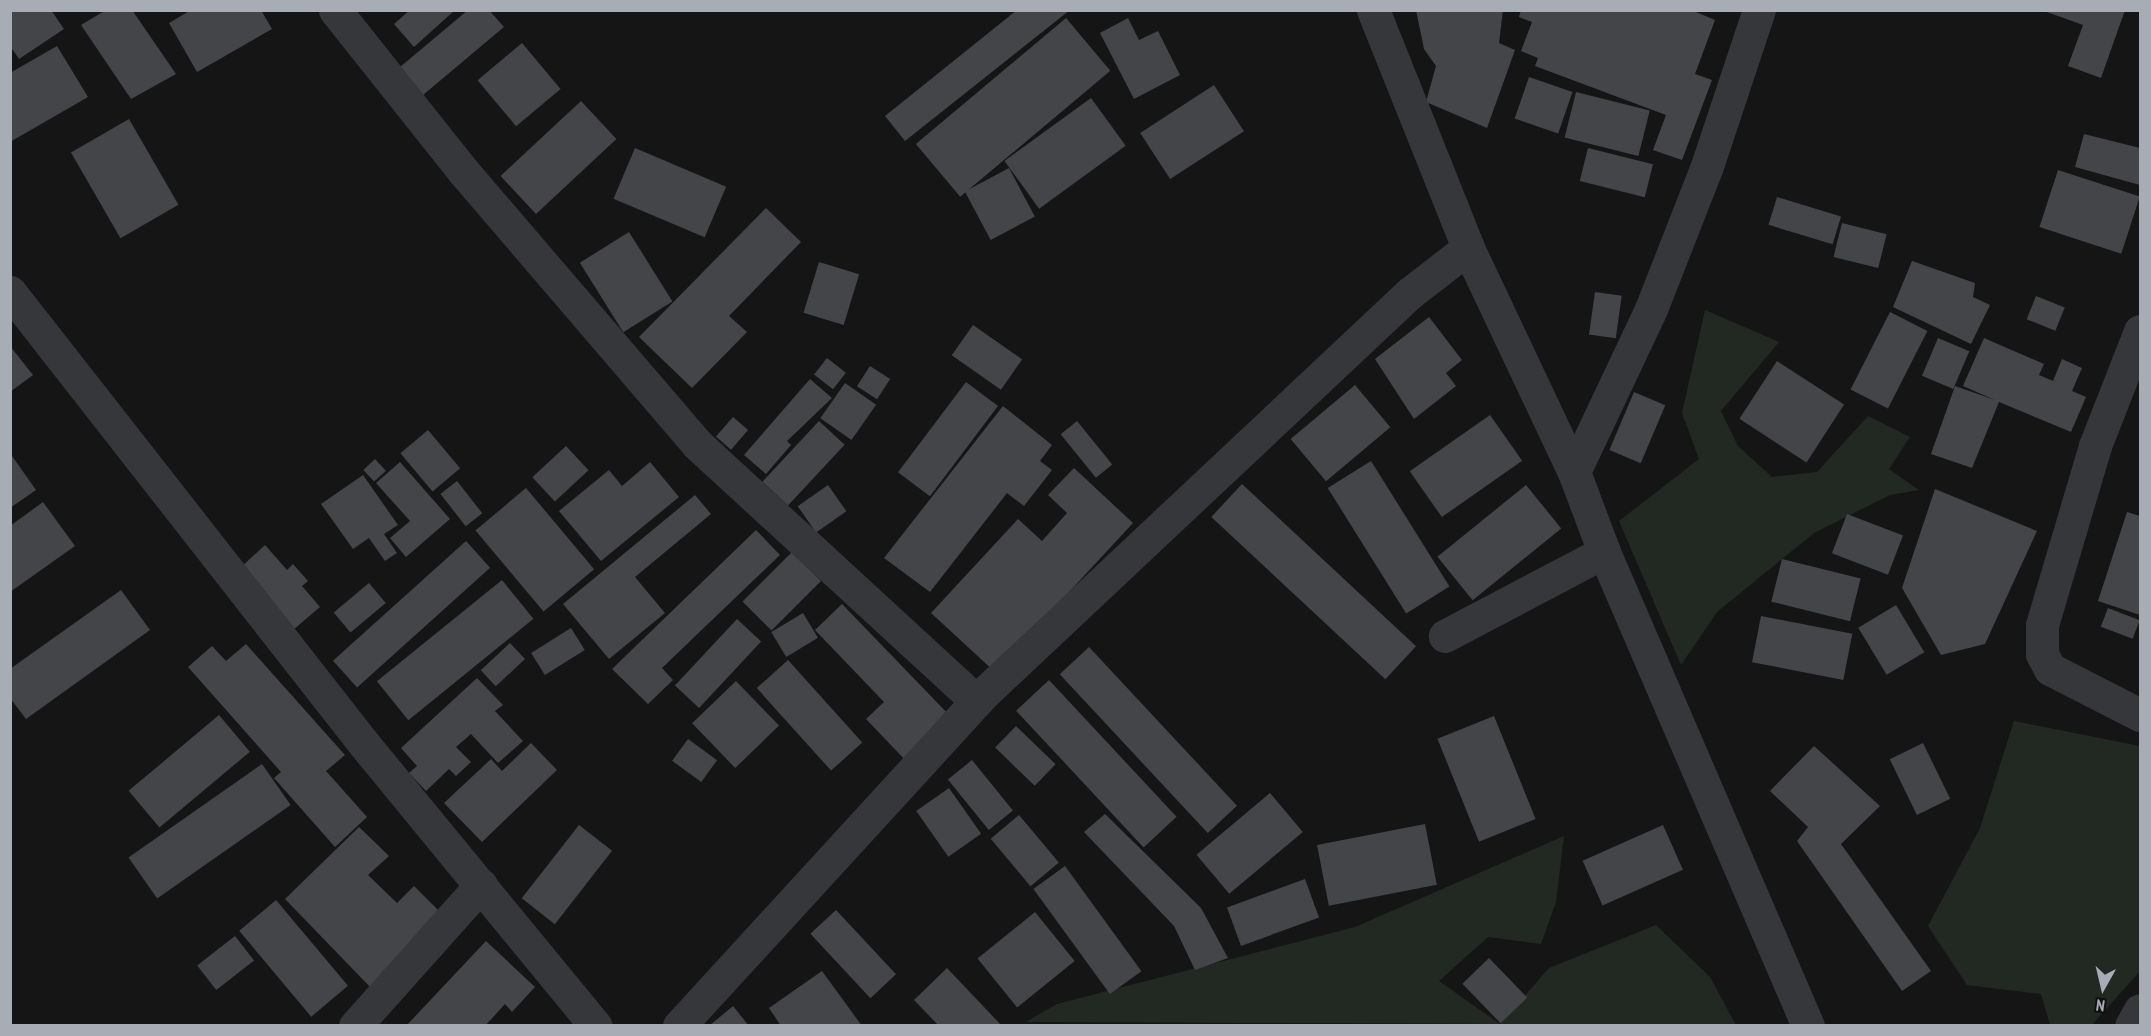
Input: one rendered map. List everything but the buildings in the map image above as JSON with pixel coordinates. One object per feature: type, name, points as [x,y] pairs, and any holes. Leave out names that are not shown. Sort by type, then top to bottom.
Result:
[{"type":"street","points":[[335,10],[463,171],[698,445],[976,701]]},
{"type":"street","points":[[1373,10],[1468,248],[1574,472],[1604,552],[1808,1026]]},
{"type":"street","points":[[1574,472],[1651,309],[1706,169],[1759,10]]},
{"type":"street","points":[[679,1026],[976,701],[1410,293],[1468,248]]},
{"type":"street","points":[[10,292],[481,885],[596,1026]]},
{"type":"street","points":[[2140,332],[2095,446],[2042,625],[2042,654],[2050,669],[2140,715]]},
{"type":"street","points":[[1445,636],[1604,552]]},
{"type":"street","points":[[355,1026],[481,885]]},
{"type":"street","points":[[2131,1026],[2140,1010]]},
{"type":"shaded area","points":[[1705,310],[1779,342],[1721,411],[1738,446],[1772,477],[1817,472],[1868,416],[1910,437],[1889,469],[1919,490],[1890,495],[1814,533],[1717,612],[1681,665],[1619,521],[1699,459],[1682,413]]},
{"type":"shaded area","points":[[2014,721],[2140,746],[2140,971],[2092,1025],[2050,1025],[2041,994],[1967,985],[1928,926],[1980,828]]},
{"type":"shaded area","points":[[1564,836],[1556,902],[1541,944],[1488,937],[1439,981],[1500,1024],[1549,968],[1656,925],[1710,977],[1736,1025],[1026,1022],[1057,1004],[1355,927]]}]
